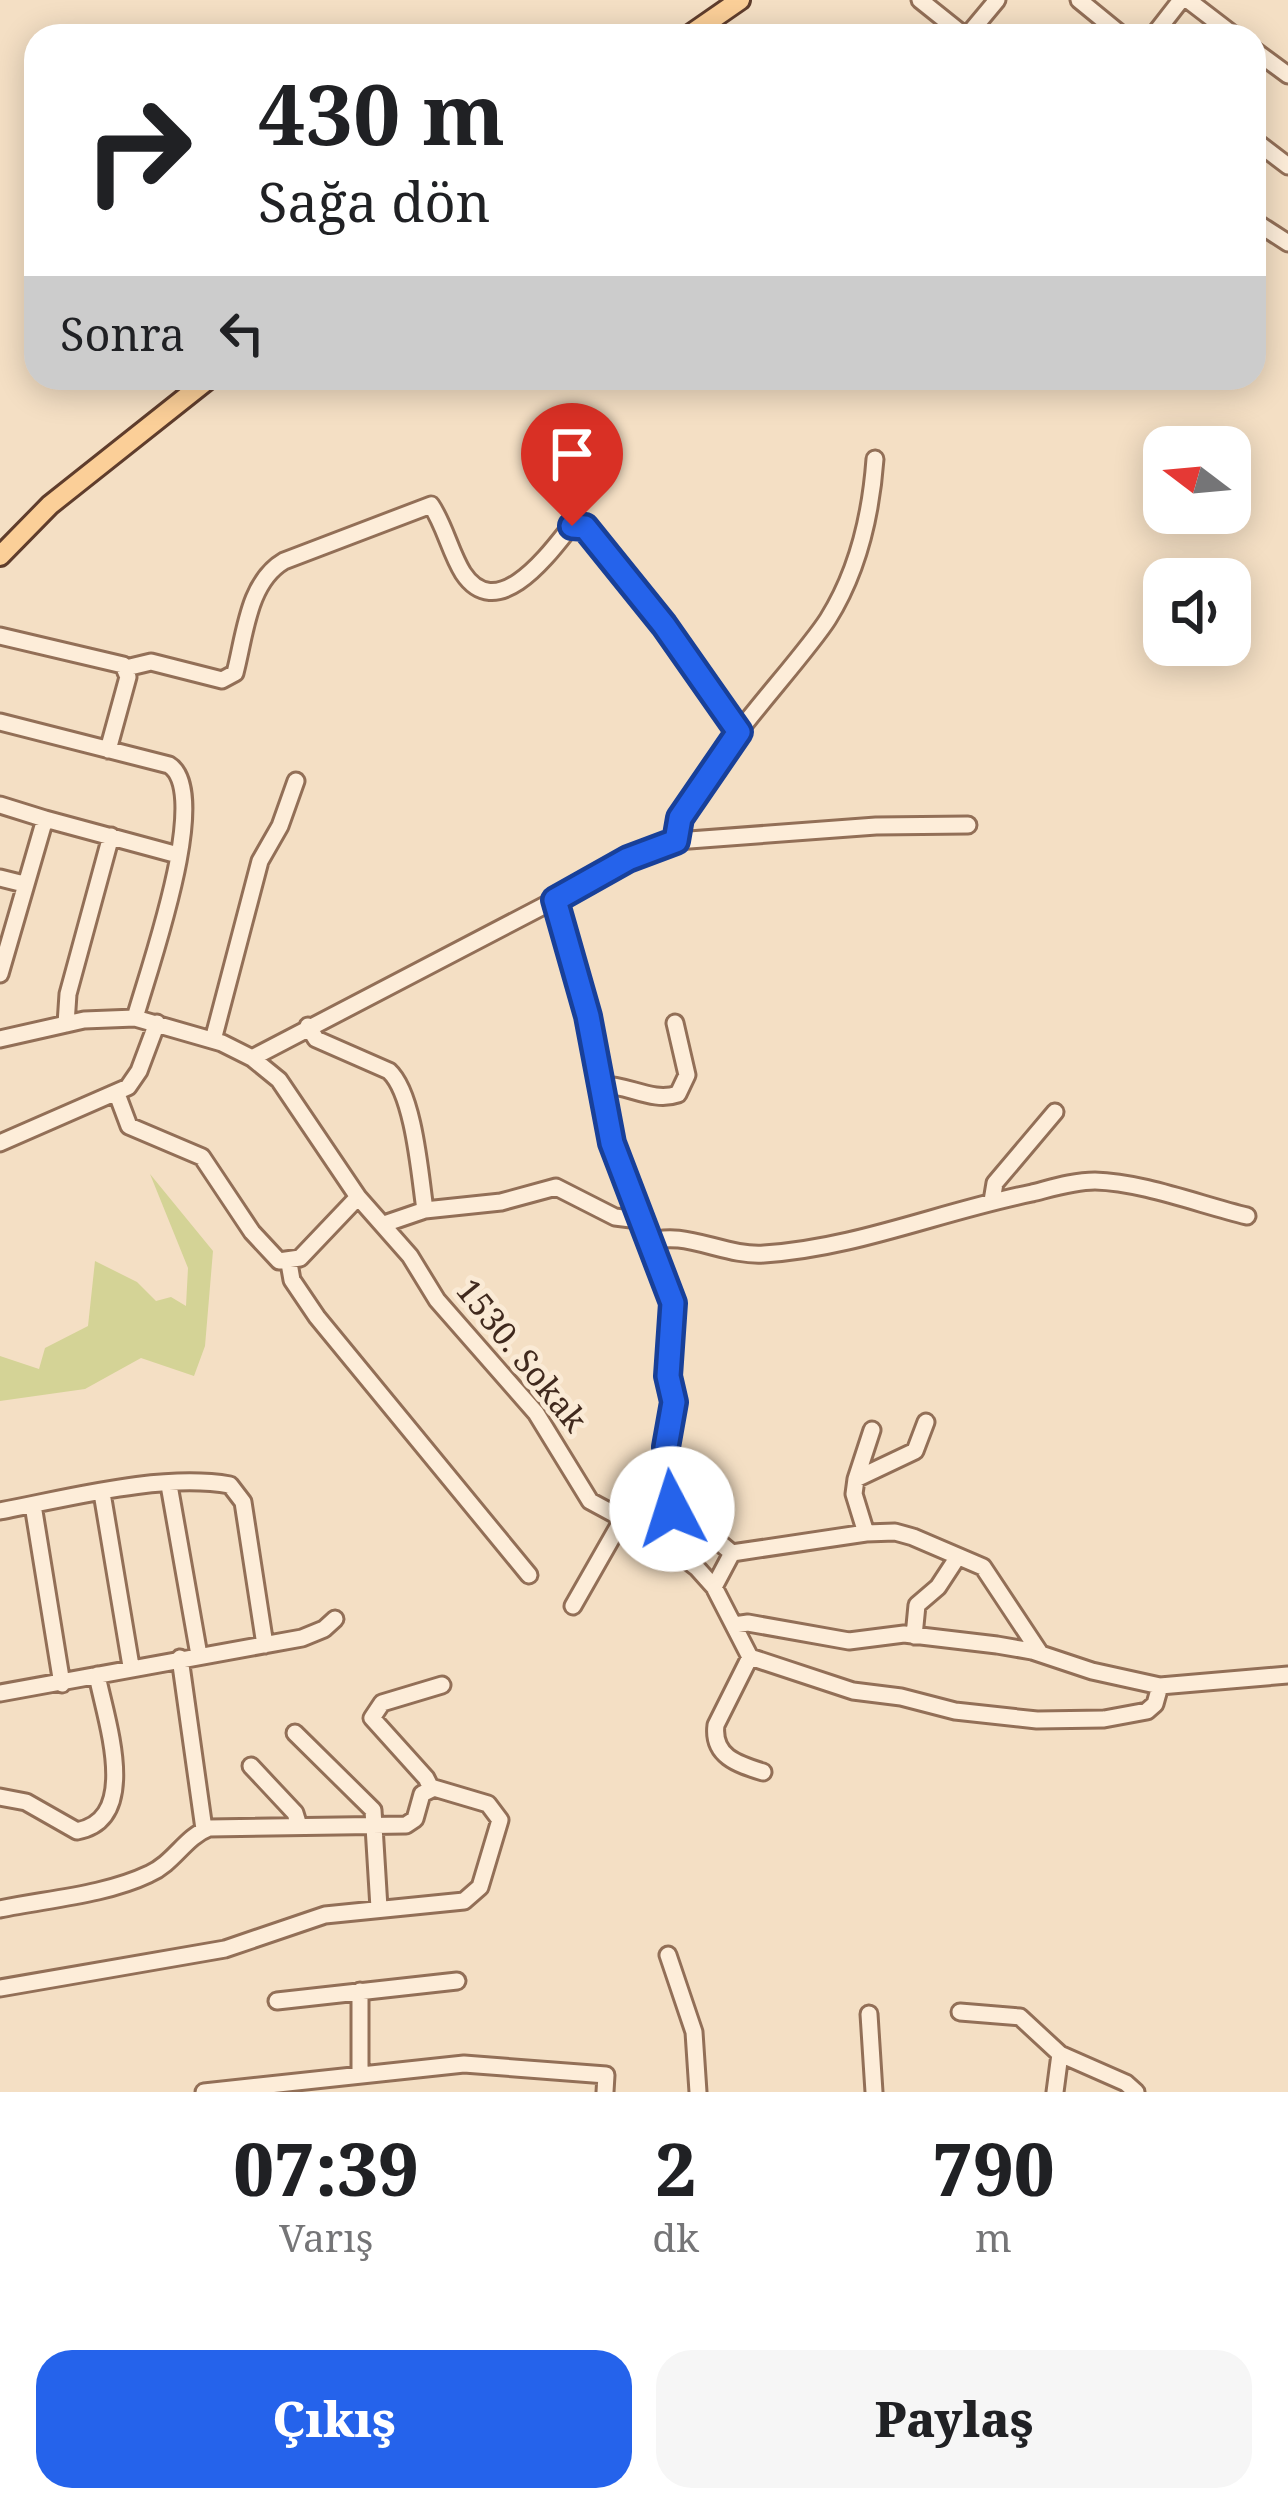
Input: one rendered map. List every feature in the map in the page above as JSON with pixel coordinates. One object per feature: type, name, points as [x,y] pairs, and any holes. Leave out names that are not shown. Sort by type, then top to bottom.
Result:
[{"type":"main road","points":[[705,24],[740,0]]},
{"type":"main road","points":[[0,556],[50,505],[195,390]]},
{"type":"street","points":[[920,0],[951,24]]},
{"type":"street","points":[[976,24],[997,0]]},
{"type":"street","points":[[1079,0],[1109,24]]},
{"type":"street","points":[[1164,24],[1185,0],[1218,24]]},
{"type":"street","points":[[676,841],[680,818],[739,732],[818,634],[839,598],[867,521],[875,459]]},
{"type":"street","points":[[0,636],[125,668],[151,662],[230,679],[258,589],[271,570],[431,505],[465,575],[490,589],[516,585],[570,527],[583,525],[664,625],[739,732]]},
{"type":"street","points":[[108,750],[127,682],[125,668]]},
{"type":"street","points":[[0,722],[169,765],[180,773],[185,816],[178,855],[135,1018]]},
{"type":"street","points":[[213,1040],[260,861],[280,826],[296,781]]},
{"type":"street","points":[[0,805],[178,855]]},
{"type":"street","points":[[0,974],[45,819]]},
{"type":"street","points":[[252,1058],[628,859],[676,841],[876,826],[968,825]]},
{"type":"street","points":[[66,1024],[68,994],[111,836]]},
{"type":"street","points":[[0,878],[24,884]]},
{"type":"street","points":[[555,900],[588,1016],[612,1143],[673,1303],[668,1376],[674,1402],[666,1447],[672,1509],[665,1533],[714,1538],[732,1552],[896,1532],[983,1567],[1040,1653]]},
{"type":"street","name":"1530. Sokak","points":[[0,1039],[66,1024],[135,1018],[213,1040],[252,1058],[280,1080],[358,1197],[384,1224],[437,1300],[536,1413],[590,1501],[622,1520],[665,1533],[713,1587],[750,1657]]},
{"type":"street","points":[[0,1143],[117,1094],[136,1077],[157,1023]]},
{"type":"street","points":[[601,1085],[620,1085],[661,1098],[678,1094],[687,1076],[675,1023]]},
{"type":"street","points":[[308,1027],[316,1040],[388,1071],[398,1080],[425,1210]]},
{"type":"street","points":[[117,1094],[129,1126],[202,1157],[279,1261],[300,1258],[358,1197]]},
{"type":"street","points":[[992,1201],[995,1183],[1055,1112]]},
{"type":"street","points":[[648,1243],[672,1238],[732,1253],[793,1251],[859,1239],[992,1201],[1098,1181],[1247,1216]]},
{"type":"street","points":[[384,1224],[425,1210],[500,1202],[556,1187],[615,1217],[639,1220]]},
{"type":"street","points":[[289,1263],[292,1280],[317,1317],[529,1575]]},
{"type":"street","points":[[856,1479],[915,1451],[926,1422]]},
{"type":"street","points":[[866,1533],[854,1494],[872,1430]]},
{"type":"street","points":[[0,1511],[102,1493],[226,1484],[240,1493],[265,1645]]},
{"type":"street","points":[[169,1485],[199,1655]]},
{"type":"street","points":[[102,1493],[131,1666]]},
{"type":"street","points":[[34,1505],[62,1684]]},
{"type":"street","points":[[573,1606],[622,1520]]},
{"type":"street","points":[[713,1587],[732,1552]]},
{"type":"street","points":[[914,1636],[917,1605],[938,1587],[957,1558]]},
{"type":"street","points":[[0,1693],[265,1645],[313,1634],[334,1619]]},
{"type":"street","points":[[734,1625],[748,1623],[849,1641],[914,1636],[1040,1653],[1160,1687],[1288,1675]]},
{"type":"street","points":[[763,1772],[730,1759],[718,1748],[715,1737],[716,1725],[750,1657],[853,1691],[955,1711],[1037,1720],[1104,1719],[1147,1712],[1160,1687]]},
{"type":"street","points":[[180,1658],[204,1829]]},
{"type":"street","points":[[0,1797],[26,1802],[77,1831],[91,1827],[108,1809],[117,1782],[97,1676]]},
{"type":"street","points":[[0,1988],[188,1958],[289,1924],[379,1908],[464,1901],[480,1887],[499,1816],[488,1804],[431,1788],[376,1726],[373,1715],[382,1702],[442,1685]]},
{"type":"street","points":[[295,1733],[370,1807],[379,1908]]},
{"type":"street","points":[[251,1766],[295,1814],[299,1826]]},
{"type":"street","points":[[0,1910],[140,1878],[171,1862],[204,1829],[412,1822],[422,1794],[431,1788]]},
{"type":"street","points":[[668,1955],[691,2019],[698,2092]]},
{"type":"street","points":[[278,2000],[458,1981]]},
{"type":"street","points":[[360,1991],[360,2075]]},
{"type":"street","points":[[960,2012],[1016,2015],[1060,2054],[1136,2092]]},
{"type":"street","points":[[869,2014],[874,2092]]},
{"type":"street","points":[[1055,2092],[1060,2054]]},
{"type":"street","points":[[203,2092],[464,2064],[606,2075],[605,2092]]},
{"type":"shaded area","points":[[150,1174],[213,1251],[205,1346],[194,1376],[141,1358],[85,1389],[0,1401],[0,1356],[39,1369],[45,1348],[88,1326],[95,1261],[137,1282],[156,1301],[171,1297],[186,1306],[188,1268]]},
{"type":"route","points":[[572,526],[585,527],[664,625],[739,732],[680,818],[676,841],[628,859],[555,900],[588,1016],[612,1143],[673,1303],[668,1376],[674,1402],[666,1447],[672,1509]]}]
